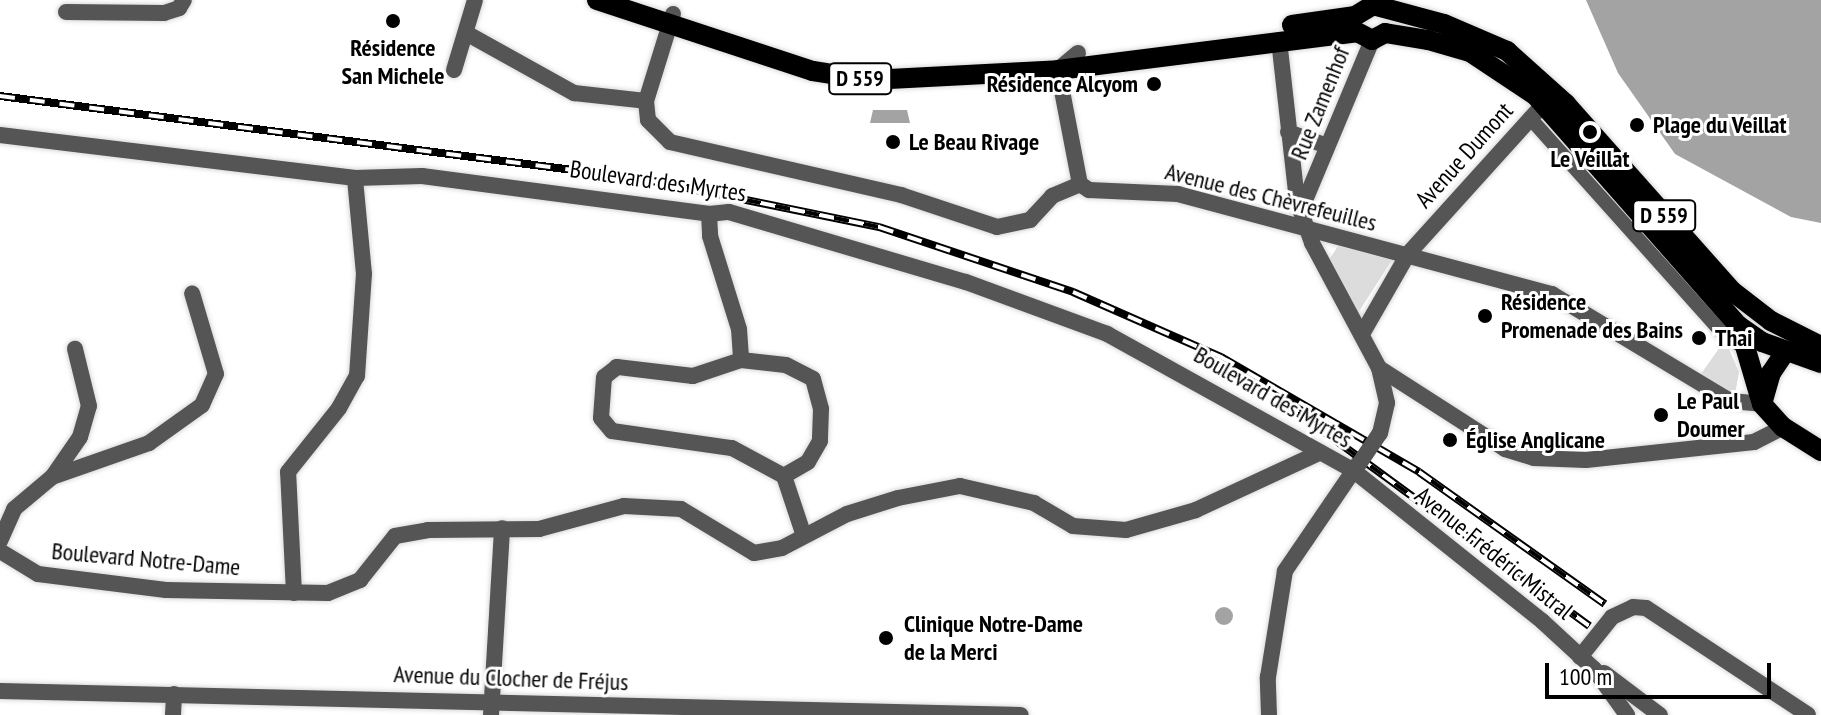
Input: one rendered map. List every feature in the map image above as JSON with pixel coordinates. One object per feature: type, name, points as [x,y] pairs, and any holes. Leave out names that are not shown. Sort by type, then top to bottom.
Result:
[{"type":"main road","name":"D 559","points":[[597,0],[809,57],[867,68],[959,66],[1371,27],[1480,37],[1532,69],[1543,105],[1741,336],[1762,404],[1783,427],[1821,451]]},
{"type":"main road","name":"D 559","points":[[632,0],[671,19],[839,77],[902,81],[1058,70],[1371,27]]},
{"type":"main road","name":"D 559","points":[[1543,105],[1712,271],[1771,321],[1821,346]]},
{"type":"main road","name":"D 559","points":[[1741,336],[1821,363]]},
{"type":"main road","points":[[1762,404],[1771,373],[1785,352]]},
{"type":"street","points":[[66,12],[164,13],[179,8],[184,0]]},
{"type":"street","points":[[454,70],[475,0]]},
{"type":"street","points":[[671,19],[646,101],[648,120],[670,142],[901,195],[997,227],[1030,220],[1052,196],[1080,184],[1058,70],[1078,53]]},
{"type":"street","name":"Rue Zamenhof","points":[[1301,210],[1371,27]]},
{"type":"street","points":[[466,33],[574,93],[646,101]]},
{"type":"street","points":[[1269,715],[1268,677],[1285,571],[1380,433],[1387,403],[1379,368],[1306,230],[1288,132],[1279,40]]},
{"type":"street","name":"Avenue Dumont","points":[[1362,334],[1408,254],[1543,105]]},
{"type":"street","points":[[1288,132],[1327,146]]},
{"type":"street","name":"Boulevard des Myrtes","points":[[0,135],[355,178],[422,176],[709,214],[729,212],[966,282],[1107,334],[1216,390],[1319,453],[1356,467]]},
{"type":"street","points":[[294,593],[288,472],[339,408],[357,376],[364,274],[355,178]]},
{"type":"street","name":"Avenue des Chèvrefeuilles","points":[[1080,184],[1089,190],[1178,194],[1552,294],[1730,401],[1762,404]]},
{"type":"street","points":[[709,214],[710,236],[739,329],[741,360]]},
{"type":"street","points":[[52,477],[149,443],[202,405],[216,374],[192,293]]},
{"type":"street","points":[[0,541],[14,509],[52,477],[80,437],[89,406],[75,349]]},
{"type":"street","points":[[784,476],[808,462],[820,441],[821,409],[813,379],[786,365],[741,360],[693,376],[617,367],[604,377],[601,418],[612,431],[732,448],[784,476],[804,536],[886,502],[960,486],[1034,503],[1073,526],[1106,531],[1144,527],[1210,504],[1319,453]]},
{"type":"street","points":[[1379,368],[1505,449],[1534,458],[1586,460],[1754,442],[1783,427]]},
{"type":"street","points":[[1387,403],[1417,392]]},
{"type":"street","name":"Avenue Frédéric Mistral","points":[[1356,467],[1594,669],[1627,715]]},
{"type":"street","name":"Boulevard Notre-Dame","points":[[0,551],[38,574],[166,590],[328,593],[360,580],[395,536],[428,530],[539,529],[624,506],[658,504],[703,519],[754,553],[782,548],[804,536]]},
{"type":"street","points":[[492,708],[502,528]]},
{"type":"street","points":[[1580,657],[1612,617],[1633,607],[1646,608],[1808,715]]},
{"type":"street","points":[[1594,669],[1660,715]]},
{"type":"street","name":"Avenue du Clocher de Fréjus","points":[[0,691],[174,694],[492,708],[1021,715]]},
{"type":"street","points":[[173,715],[174,694]]},
{"type":"shaded area","points":[[1586,0],[1821,0],[1821,223],[1791,217],[1675,154],[1618,73]]},
{"type":"shaded area","points":[[873,110],[907,110],[910,123],[870,123]]},
{"type":"shaded area","points":[[1338,246],[1392,260],[1356,316],[1329,260]]},
{"type":"shaded area","points":[[1725,340],[1739,372],[1735,395],[1698,378]]},
{"type":"shaded area","points":[[1224,607],[1233,616],[1224,625],[1215,616]]},
{"type":"railway","points":[[0,96],[643,179],[879,227],[1073,292],[1221,357],[1419,472],[1605,604]]},
{"type":"railway","points":[[1286,404],[1589,626]]},
{"type":"place","name":"Résidence San Michele","points":[[393,21]]},
{"type":"place","name":"Résidence Alcyom","points":[[1154,84]]},
{"type":"place","name":"Plage du Veillat","points":[[1637,125]]},
{"type":"place","name":"Le Veillat","points":[[1590,132]]},
{"type":"place","name":"Le Beau Rivage","points":[[893,142]]},
{"type":"place","name":"Résidence Promenade des Bains","points":[[1485,316]]},
{"type":"place","name":"Thai","points":[[1699,338]]},
{"type":"place","name":"Le Paul Doumer","points":[[1661,415]]},
{"type":"place","name":"Église Anglicane","points":[[1450,440]]},
{"type":"place","name":"Clinique Notre-Dame de la Merci","points":[[886,638]]}]
